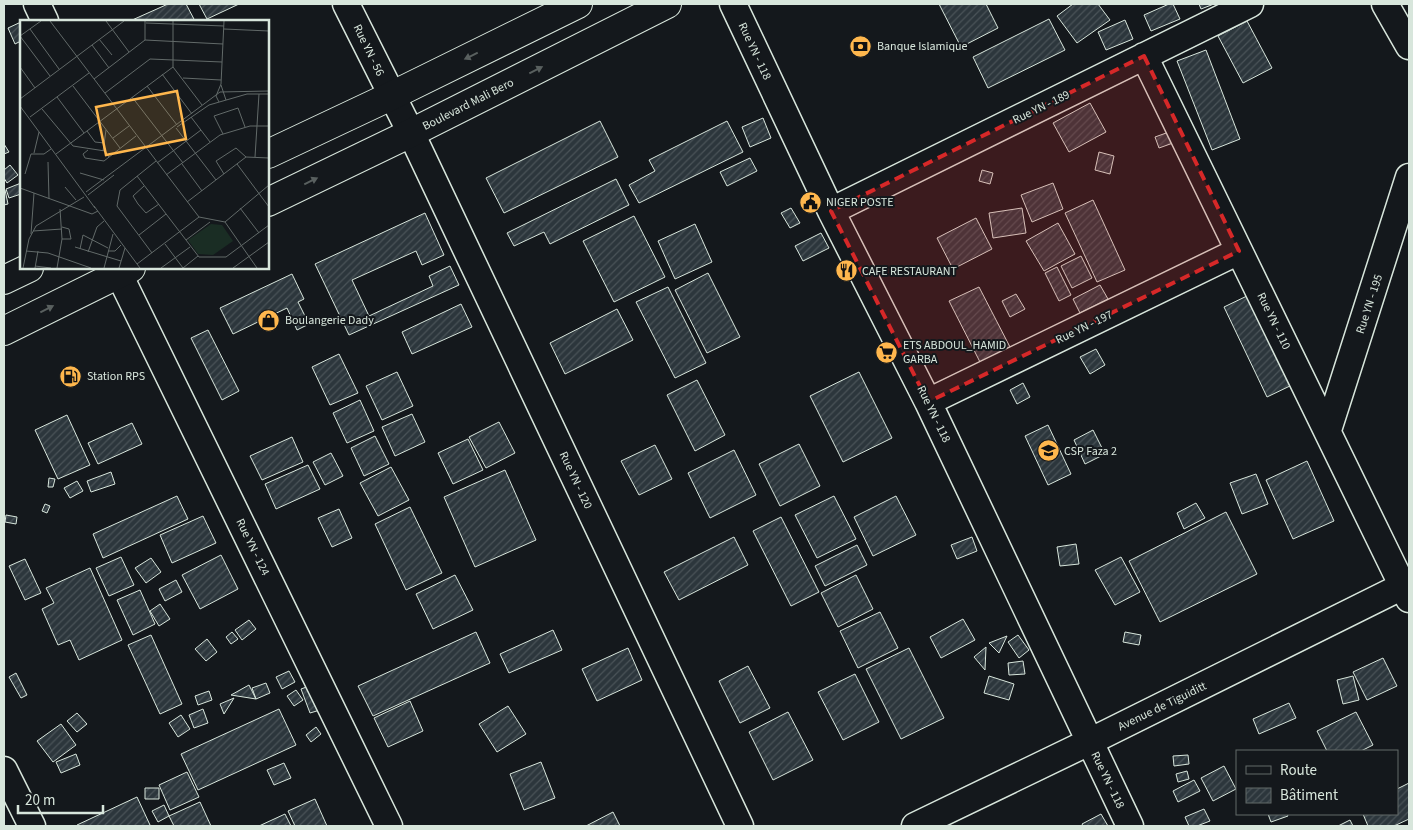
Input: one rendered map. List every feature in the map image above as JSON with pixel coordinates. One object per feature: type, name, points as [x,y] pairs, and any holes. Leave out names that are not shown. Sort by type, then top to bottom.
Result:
[{"type":"main road","points":[[269,154],[578,4]]},
{"type":"main road","name":"Boulevard Mali Bero","points":[[269,202],[411,133],[667,4]]},
{"type":"main road","points":[[4,280],[27,269]]},
{"type":"main road","points":[[4,331],[122,269]]},
{"type":"street","points":[[37,4],[45,20]]},
{"type":"street","name":"Rue YN - 56","points":[[346,4],[411,133]]},
{"type":"street","name":"Rue YN - 118","points":[[733,4],[831,211],[928,402],[1130,826]]},
{"type":"street","name":"Rue YN - 189","points":[[831,211],[1250,4]]},
{"type":"street","points":[[1385,4],[1409,46]]},
{"type":"street","name":"Rue YN - 110","points":[[1144,56],[1407,590]]},
{"type":"street","name":"Rue YN - 120","points":[[411,133],[740,826]]},
{"type":"street","name":"Rue YN - 195","points":[[1328,430],[1407,192]]},
{"type":"street","name":"Rue YN - 197","points":[[928,402],[1239,251]]},
{"type":"street","name":"Rue YN - 124","points":[[122,269],[389,826]]},
{"type":"street","name":"Avenue de Tiguiditt","points":[[915,826],[1407,590]]},
{"type":"street","points":[[4,770],[32,826]]},
{"type":"highlighted area","points":[[1144,56],[1239,251],[928,402],[831,211]]},
{"type":"building","points":[[168,4],[186,4],[194,20],[132,20]]},
{"type":"building","points":[[199,4],[239,4],[207,19]]},
{"type":"building","points":[[939,4],[986,4],[998,28],[961,47]]},
{"type":"building","points":[[1073,4],[1098,4],[1110,20],[1077,43],[1057,16]]},
{"type":"building","points":[[1173,4],[1180,19],[1151,31],[1144,15]]},
{"type":"building","points":[[1199,4],[1214,4],[1201,9]]},
{"type":"building","points":[[1049,19],[1065,50],[988,88],[973,57]]},
{"type":"building","points":[[1125,20],[1133,39],[1106,50],[1098,32]]},
{"type":"building","points":[[1247,21],[1272,68],[1243,83],[1218,36]]},
{"type":"building","points":[[20,22],[20,42],[15,44],[8,28]]},
{"type":"building","points":[[1206,50],[1240,139],[1212,150],[1177,61]]},
{"type":"building","points":[[1090,103],[1106,132],[1069,152],[1053,123]]},
{"type":"building","points":[[763,118],[771,138],[750,147],[742,127]]},
{"type":"building","points":[[600,121],[618,157],[504,213],[486,178]]},
{"type":"building","points":[[727,121],[743,152],[639,203],[629,185],[655,171],[649,160]]},
{"type":"building","points":[[1169,132],[1173,143],[1159,148],[1155,137]]},
{"type":"building","points":[[4,144],[9,152],[4,154]]},
{"type":"building","points":[[1099,152],[1114,156],[1110,174],[1095,170]]},
{"type":"building","points":[[750,158],[757,171],[727,186],[720,172]]},
{"type":"building","points":[[10,165],[18,175],[7,183],[4,178],[4,170]]},
{"type":"building","points":[[982,170],[993,173],[990,184],[979,181]]},
{"type":"building","points":[[616,179],[629,205],[550,244],[544,232],[514,246],[507,233]]},
{"type":"building","points":[[20,183],[20,194],[9,198],[6,189]]},
{"type":"building","points":[[1053,183],[1063,209],[1032,222],[1021,195]]},
{"type":"building","points":[[4,190],[8,204],[4,205]]},
{"type":"building","points":[[1093,200],[1125,270],[1097,282],[1065,213]]},
{"type":"building","points":[[791,208],[800,223],[790,228],[781,213]]},
{"type":"building","points":[[1022,208],[1026,233],[993,238],[989,213]]},
{"type":"building","points":[[425,213],[444,255],[422,265],[416,251],[352,280],[369,316],[433,286],[429,276],[450,266],[459,285],[349,335],[315,264]]},
{"type":"building","points":[[634,216],[665,277],[614,302],[583,241]]},
{"type":"building","points":[[976,218],[992,249],[953,269],[937,238]]},
{"type":"building","points":[[1058,223],[1075,254],[1044,271],[1026,241]]},
{"type":"building","points":[[695,224],[712,262],[675,279],[658,241]]},
{"type":"building","points":[[821,233],[829,248],[803,261],[795,246]]},
{"type":"building","points":[[1081,256],[1092,278],[1072,288],[1061,266]]},
{"type":"building","points":[[1057,267],[1071,295],[1059,301],[1045,273]]},
{"type":"building","points":[[708,273],[740,337],[707,353],[675,290]]},
{"type":"building","points":[[292,274],[304,299],[298,302],[309,324],[297,330],[287,308],[233,334],[220,308]]},
{"type":"building","points":[[1100,285],[1108,299],[1080,313],[1073,299]]},
{"type":"building","points":[[668,287],[706,363],[675,378],[636,302]]},
{"type":"building","points":[[979,287],[1010,347],[980,362],[949,301]]},
{"type":"building","points":[[1016,294],[1025,309],[1010,317],[1002,301]]},
{"type":"building","points":[[1249,295],[1292,385],[1267,397],[1224,307]]},
{"type":"building","points":[[461,304],[472,327],[412,354],[402,332]]},
{"type":"building","points":[[617,309],[633,340],[565,374],[550,343]]},
{"type":"building","points":[[208,330],[239,391],[222,400],[191,338]]},
{"type":"building","points":[[1096,349],[1105,365],[1090,374],[1080,357]]},
{"type":"building","points":[[339,354],[358,393],[330,405],[312,367]]},
{"type":"building","points":[[397,372],[413,406],[382,420],[366,386]]},
{"type":"building","points":[[859,372],[892,438],[843,462],[810,396]]},
{"type":"building","points":[[697,380],[725,435],[695,451],[667,395]]},
{"type":"building","points":[[1023,383],[1030,397],[1017,404],[1010,390]]},
{"type":"building","points":[[360,400],[374,431],[347,443],[333,413]]},
{"type":"building","points":[[412,414],[425,442],[395,456],[382,427]]},
{"type":"building","points":[[67,415],[90,465],[58,479],[35,430]]},
{"type":"building","points":[[499,422],[515,453],[486,468],[469,437]]},
{"type":"building","points":[[132,423],[142,444],[98,464],[88,443]]},
{"type":"building","points":[[1048,425],[1071,474],[1048,485],[1025,436]]},
{"type":"building","points":[[1093,430],[1105,454],[1085,464],[1074,440]]},
{"type":"building","points":[[375,436],[389,464],[364,476],[351,448]]},
{"type":"building","points":[[292,437],[303,462],[262,480],[250,456]]},
{"type":"building","points":[[468,439],[483,470],[453,484],[438,453]]},
{"type":"building","points":[[799,444],[820,486],[780,506],[759,464]]},
{"type":"building","points":[[655,445],[672,479],[639,495],[621,461]]},
{"type":"building","points":[[734,450],[756,495],[710,518],[688,473]]},
{"type":"building","points":[[331,453],[343,476],[325,485],[313,462]]},
{"type":"building","points":[[1307,461],[1334,521],[1293,539],[1266,480]]},
{"type":"building","points":[[308,465],[320,489],[276,509],[265,484]]},
{"type":"building","points":[[391,467],[409,500],[378,516],[360,483]]},
{"type":"building","points":[[505,470],[536,540],[475,567],[444,497]]},
{"type":"building","points":[[111,472],[115,484],[91,492],[87,481]]},
{"type":"building","points":[[1256,474],[1268,504],[1242,514],[1230,483]]},
{"type":"building","points":[[49,478],[55,479],[53,487],[48,487]]},
{"type":"building","points":[[77,481],[83,491],[70,498],[64,488]]},
{"type":"building","points":[[177,496],[188,519],[103,558],[93,534]]},
{"type":"building","points":[[834,496],[856,539],[817,558],[795,515]]},
{"type":"building","points":[[896,496],[916,535],[873,556],[854,517]]},
{"type":"building","points":[[1196,503],[1205,518],[1184,529],[1177,513]]},
{"type":"building","points":[[45,504],[50,506],[47,513],[42,511]]},
{"type":"building","points":[[410,507],[442,573],[406,590],[375,524]]},
{"type":"building","points":[[339,509],[352,538],[332,547],[318,518]]},
{"type":"building","points":[[1226,512],[1257,574],[1160,622],[1129,561]]},
{"type":"building","points":[[6,515],[17,517],[16,524],[5,522]]},
{"type":"building","points":[[203,516],[216,543],[172,563],[160,535]]},
{"type":"building","points":[[781,517],[819,592],[791,606],[753,531]]},
{"type":"building","points":[[734,537],[748,565],[679,600],[664,572]]},
{"type":"building","points":[[972,537],[977,551],[957,559],[951,545]]},
{"type":"building","points":[[1076,544],[1079,564],[1060,566],[1057,547]]},
{"type":"building","points":[[857,545],[867,565],[825,586],[815,566]]},
{"type":"building","points":[[221,555],[238,589],[200,609],[182,575]]},
{"type":"building","points":[[121,557],[134,585],[109,596],[96,568]]},
{"type":"building","points":[[1121,557],[1140,592],[1115,605],[1095,570]]},
{"type":"building","points":[[151,558],[161,572],[146,583],[135,568]]},
{"type":"building","points":[[25,559],[41,593],[25,600],[9,566]]},
{"type":"building","points":[[90,568],[122,640],[79,660],[70,640],[58,645],[42,609],[54,603],[46,588]]},
{"type":"building","points":[[455,575],[473,610],[433,629],[416,594]]},
{"type":"building","points":[[856,575],[873,609],[838,627],[821,593]]},
{"type":"building","points":[[176,580],[182,592],[165,601],[159,589]]},
{"type":"building","points":[[140,590],[155,624],[133,635],[117,600]]},
{"type":"building","points":[[160,604],[170,619],[159,626],[150,611]]},
{"type":"building","points":[[880,612],[898,648],[858,668],[840,631]]},
{"type":"building","points":[[963,619],[975,640],[941,658],[930,637]]},
{"type":"building","points":[[249,620],[256,629],[242,640],[235,630]]},
{"type":"building","points":[[553,630],[562,650],[509,673],[500,654]]},
{"type":"building","points":[[232,632],[238,639],[231,644],[226,637]]},
{"type":"building","points":[[476,632],[490,663],[373,716],[358,686]]},
{"type":"building","points":[[1125,632],[1141,635],[1139,645],[1123,642]]},
{"type":"building","points":[[151,635],[182,704],[160,714],[128,645]]},
{"type":"building","points":[[1018,635],[1029,650],[1019,658],[1008,642]]},
{"type":"building","points":[[1007,636],[999,653],[989,643]]},
{"type":"building","points":[[207,639],[217,652],[206,661],[195,649]]},
{"type":"building","points":[[986,647],[985,670],[974,657]]},
{"type":"building","points":[[628,648],[642,680],[597,701],[582,669]]},
{"type":"building","points":[[909,648],[944,718],[901,739],[866,669]]},
{"type":"building","points":[[1383,658],[1397,686],[1367,700],[1353,672]]},
{"type":"building","points":[[1023,661],[1025,674],[1009,675],[1008,663]]},
{"type":"building","points":[[748,666],[770,708],[740,723],[719,681]]},
{"type":"building","points":[[289,671],[295,682],[282,689],[276,677]]},
{"type":"building","points":[[16,673],[27,695],[21,698],[9,677]]},
{"type":"building","points":[[855,674],[879,722],[843,740],[818,692]]},
{"type":"building","points":[[989,676],[1014,684],[1009,700],[984,693]]},
{"type":"building","points":[[1353,676],[1359,700],[1343,704],[1337,680]]},
{"type":"building","points":[[266,683],[270,693],[256,699],[252,688]]},
{"type":"building","points":[[249,685],[256,699],[231,695]]},
{"type":"building","points":[[312,685],[320,710],[310,713],[301,689]]},
{"type":"building","points":[[296,690],[303,700],[294,706],[287,696]]},
{"type":"building","points":[[209,691],[212,700],[198,705],[195,696]]},
{"type":"building","points":[[234,698],[224,714],[220,704]]},
{"type":"building","points":[[410,701],[423,731],[388,747],[374,718]]},
{"type":"building","points":[[1289,703],[1296,718],[1259,734],[1253,719]]},
{"type":"building","points":[[508,706],[526,734],[497,752],[479,724]]},
{"type":"building","points":[[203,709],[208,723],[194,728],[189,715]]},
{"type":"building","points":[[279,709],[296,745],[198,790],[181,754]]},
{"type":"building","points":[[788,712],[813,760],[773,780],[749,732]]},
{"type":"building","points":[[1356,712],[1373,745],[1363,750],[1326,750],[1317,731]]},
{"type":"building","points":[[77,713],[87,724],[77,732],[67,721]]},
{"type":"building","points":[[181,715],[190,729],[178,737],[169,723]]},
{"type":"building","points":[[61,724],[76,745],[53,762],[37,741]]},
{"type":"building","points":[[316,727],[321,734],[311,742],[306,735]]},
{"type":"building","points":[[76,754],[80,765],[61,773],[56,762]]},
{"type":"building","points":[[1188,755],[1189,764],[1174,766],[1173,756]]},
{"type":"building","points":[[541,762],[555,798],[524,810],[510,774]]},
{"type":"building","points":[[284,763],[291,778],[274,785],[267,770]]},
{"type":"building","points":[[1224,766],[1236,789],[1213,801],[1201,778]]},
{"type":"building","points":[[1187,771],[1189,779],[1178,782],[1176,774]]},
{"type":"building","points":[[187,772],[199,797],[170,810],[159,785]]},
{"type":"building","points":[[1194,780],[1200,791],[1178,802],[1173,791]]},
{"type":"building","points":[[1409,783],[1409,819],[1394,826],[1368,826],[1363,815],[1398,815],[1398,788]]},
{"type":"building","points":[[145,788],[159,788],[159,799],[145,799]]},
{"type":"building","points":[[137,797],[150,825],[148,826],[77,825]]},
{"type":"building","points":[[315,799],[327,826],[295,826],[288,811]]},
{"type":"building","points":[[200,802],[211,826],[174,826],[169,816]]},
{"type":"building","points":[[164,805],[169,816],[158,822],[152,811]]},
{"type":"building","points":[[1204,809],[1210,821],[1197,826],[1189,826],[1185,817]]},
{"type":"building","points":[[613,812],[620,826],[586,826]]},
{"type":"building","points":[[285,814],[291,826],[259,826]]},
{"type":"building","points":[[1101,814],[1108,826],[1083,826],[1082,824]]},
{"type":"building","points":[[1268,815],[1288,816],[1271,822]]},
{"type":"building","points":[[1350,820],[1353,826],[1338,826]]},
{"type":"place","name":"Banque Islamique","points":[[861,46]]},
{"type":"place","name":"NIGER POSTE","points":[[810,202]]},
{"type":"place","name":"CAFE RESTAURANT","points":[[846,271]]},
{"type":"place","name":"Boulangerie Dady","points":[[269,320]]},
{"type":"place","name":"ETS ABDOUL_HAMID GARBA","points":[[887,352]]},
{"type":"place","name":"Station RPS","points":[[71,376]]},
{"type":"place","name":"CSP Faza 2","points":[[1048,451]]}]
